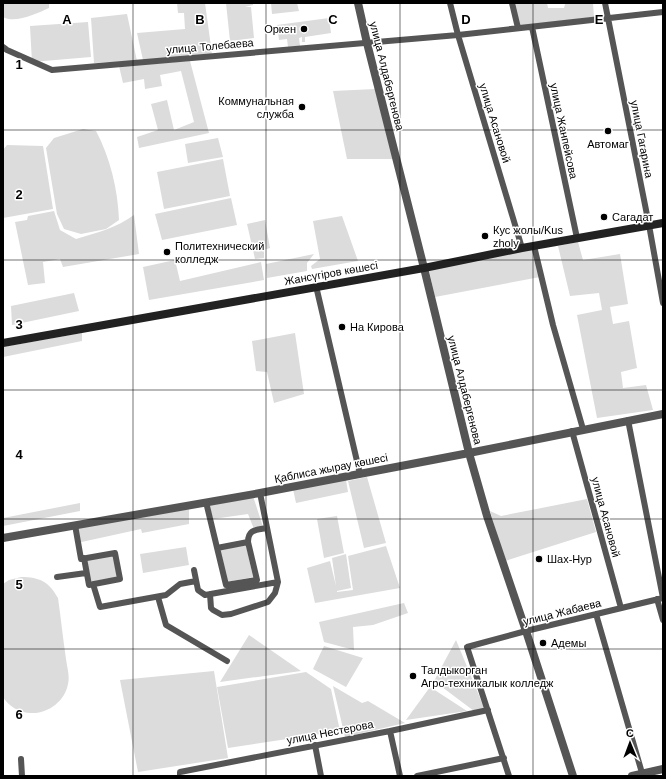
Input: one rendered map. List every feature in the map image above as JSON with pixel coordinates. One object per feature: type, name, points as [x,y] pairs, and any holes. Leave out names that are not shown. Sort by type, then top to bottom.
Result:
[{"type":"main road","name":"Жансүгіров көшесі","points":[[3,343],[316,286],[424,268],[522,248],[663,223]]},
{"type":"street","name":"улица Алдабергенова","points":[[358,3],[469,453],[487,516],[573,776]]},
{"type":"street","name":"улица Асановой","points":[[450,3],[458,35],[522,248]]},
{"type":"street","points":[[512,3],[518,28]]},
{"type":"street","name":"улица Гагарина","points":[[605,3],[663,303]]},
{"type":"street","name":"улица Толебаева","points":[[3,47],[52,70],[458,35],[663,12]]},
{"type":"street","name":"улица Жанпейсова","points":[[532,27],[577,238]]},
{"type":"street","points":[[534,246],[553,325],[583,429]]},
{"type":"street","points":[[316,286],[360,474]]},
{"type":"street","name":"Қаблиса жырау көшесі","points":[[3,538],[260,493],[663,414]]},
{"type":"street","points":[[628,420],[661,599],[663,620]]},
{"type":"street","name":"улица Асановой","points":[[572,431],[620,608]]},
{"type":"street","points":[[210,594],[211,608],[222,615],[231,614],[268,602],[275,593],[278,582],[260,493]]},
{"type":"street","points":[[206,502],[226,585],[257,580],[248,537],[254,530],[267,528]]},
{"type":"street","points":[[75,525],[81,559],[84,558],[115,553],[120,579],[88,585],[84,558]]},
{"type":"street","points":[[217,548],[248,542]]},
{"type":"street","points":[[194,570],[198,590],[205,595],[278,582]]},
{"type":"street","points":[[57,577],[86,573]]},
{"type":"street","points":[[93,584],[100,607],[166,595],[180,584],[196,581]]},
{"type":"street","points":[[158,597],[166,625],[227,661]]},
{"type":"street","name":"улица Жабаева","points":[[488,710],[466,647],[661,599]]},
{"type":"street","points":[[596,614],[642,773]]},
{"type":"street","points":[[488,710],[509,776]]},
{"type":"street","name":"улица Нестерова","points":[[180,776],[180,772],[390,731],[488,710]]},
{"type":"street","points":[[390,731],[400,776]]},
{"type":"street","points":[[315,745],[322,776]]},
{"type":"street","points":[[417,776],[504,758]]},
{"type":"street","points":[[21,759],[22,776]]},
{"type":"street","points":[[632,776],[663,769]]},
{"type":"shaded area","points":[[3,3],[49,3],[49,8],[20,19],[8,19],[3,17]]},
{"type":"shaded area","points":[[177,3],[205,3],[212,54],[143,60],[137,33],[185,29],[184,13],[178,13]]},
{"type":"shaded area","points":[[226,3],[253,3],[253,5],[245,7],[251,7],[254,38],[230,41]]},
{"type":"shaded area","name":"Оркен","points":[[271,3],[297,3],[299,11],[272,14]]},
{"type":"shaded area","points":[[518,3],[547,3],[548,8],[564,8],[565,4],[593,3],[594,17],[519,26],[514,5]]},
{"type":"shaded area","points":[[127,14],[137,61],[94,63],[91,18]]},
{"type":"shaded area","name":"Оркен","points":[[329,18],[331,33],[305,37],[305,42],[302,42],[302,37],[299,38],[300,46],[288,47],[287,39],[279,40],[277,25]]},
{"type":"shaded area","points":[[88,22],[91,57],[32,62],[30,26]]},
{"type":"shaded area","points":[[190,61],[209,133],[139,148],[137,137],[158,130],[151,104],[167,100],[174,130],[194,122],[181,71],[160,75],[162,86],[145,89],[144,79],[123,83],[119,66]]},
{"type":"shaded area","points":[[375,89],[393,159],[347,159],[333,91]]},
{"type":"shaded area","points":[[83,129],[96,131],[101,141],[115,186],[119,220],[106,229],[81,234],[64,229],[57,214],[46,148],[54,138]]},
{"type":"shaded area","points":[[218,138],[223,157],[188,163],[185,144]]},
{"type":"shaded area","points":[[7,145],[43,146],[53,209],[3,218],[3,150]]},
{"type":"shaded area","points":[[223,159],[230,196],[164,209],[157,172]]},
{"type":"shaded area","points":[[231,198],[237,225],[162,240],[155,214]]},
{"type":"shaded area","points":[[54,211],[60,230],[76,239],[113,227],[134,215],[139,254],[63,267],[60,259],[43,262],[45,283],[28,285],[15,222],[27,220],[28,216]]},
{"type":"shaded area","points":[[342,216],[358,261],[312,269],[311,266],[320,259],[313,221]]},
{"type":"shaded area","points":[[265,220],[270,248],[264,250],[264,258],[255,259],[247,224]]},
{"type":"shaded area","points":[[578,242],[583,260],[620,254],[628,304],[610,307],[613,324],[629,321],[637,368],[621,372],[623,388],[646,385],[653,410],[597,418],[577,315],[602,310],[599,293],[570,296],[558,246]]},
{"type":"shaded area","points":[[532,249],[540,277],[435,297],[429,270]]},
{"type":"shaded area","points":[[314,254],[307,263],[307,271],[267,278],[266,264]]},
{"type":"shaded area","points":[[175,260],[180,281],[261,262],[264,280],[149,300],[143,267]]},
{"type":"shaded area","points":[[74,293],[79,311],[12,325],[11,306]]},
{"type":"shaded area","points":[[82,333],[82,341],[3,357],[3,347]]},
{"type":"shaded area","points":[[295,333],[304,394],[274,403],[267,372],[256,371],[252,341]]},
{"type":"shaded area","points":[[367,477],[386,543],[364,548],[348,481]]},
{"type":"shaded area","points":[[346,480],[348,492],[296,503],[293,489]]},
{"type":"shaded area","points":[[253,496],[263,527],[254,529],[248,514],[213,519],[209,504]]},
{"type":"shaded area","points":[[587,499],[596,532],[505,561],[490,511],[501,516]]},
{"type":"shaded area","points":[[80,503],[80,511],[3,526],[3,518]]},
{"type":"shaded area","points":[[189,509],[189,524],[142,533],[141,529],[77,543],[73,529]]},
{"type":"shaded area","points":[[337,516],[344,553],[324,558],[317,519]]},
{"type":"shaded area","points":[[246,545],[253,577],[227,582],[220,550]]},
{"type":"shaded area","points":[[386,546],[400,588],[315,603],[307,568],[330,561],[336,586],[332,558],[346,554],[351,588],[337,592],[353,590],[348,556]]},
{"type":"shaded area","points":[[186,547],[189,565],[143,573],[140,554]]},
{"type":"shaded area","points":[[113,555],[117,577],[90,582],[86,560]]},
{"type":"shaded area","points":[[21,577],[39,579],[51,588],[58,598],[69,675],[66,690],[59,701],[49,709],[37,713],[27,713],[19,710],[11,706],[3,697],[3,584],[9,580]]},
{"type":"shaded area","points":[[404,603],[408,613],[373,625],[353,627],[354,650],[324,642],[319,622]]},
{"type":"shaded area","points":[[249,635],[301,671],[220,682]]},
{"type":"shaded area","points":[[456,640],[485,710],[474,711],[434,681]]},
{"type":"shaded area","points":[[324,646],[363,658],[346,687],[313,669]]},
{"type":"shaded area","points":[[214,671],[228,758],[138,772],[120,680]]},
{"type":"shaded area","points":[[306,672],[331,689],[340,731],[228,748],[217,687]]},
{"type":"shaded area","points":[[333,686],[362,703],[368,701],[405,723],[345,737]]},
{"type":"shaded area","points":[[430,687],[467,711],[406,720]]},
{"type":"place","name":"Оркен","points":[[304,29]]},
{"type":"place","name":"Коммунальная служба","points":[[302,107]]},
{"type":"place","name":"Автомаг","points":[[608,131]]},
{"type":"place","name":"Сагадат","points":[[604,217]]},
{"type":"place","name":"Кус жолы/Kus zholy","points":[[485,236]]},
{"type":"place","name":"Политехнический колледж","points":[[167,252]]},
{"type":"place","name":"На Кирова","points":[[342,327]]},
{"type":"place","name":"Шах-Нур","points":[[539,559]]},
{"type":"place","name":"Адемы","points":[[543,643]]},
{"type":"place","name":"Талдыкорган Агро-техникалык колледж","points":[[413,676]]}]
